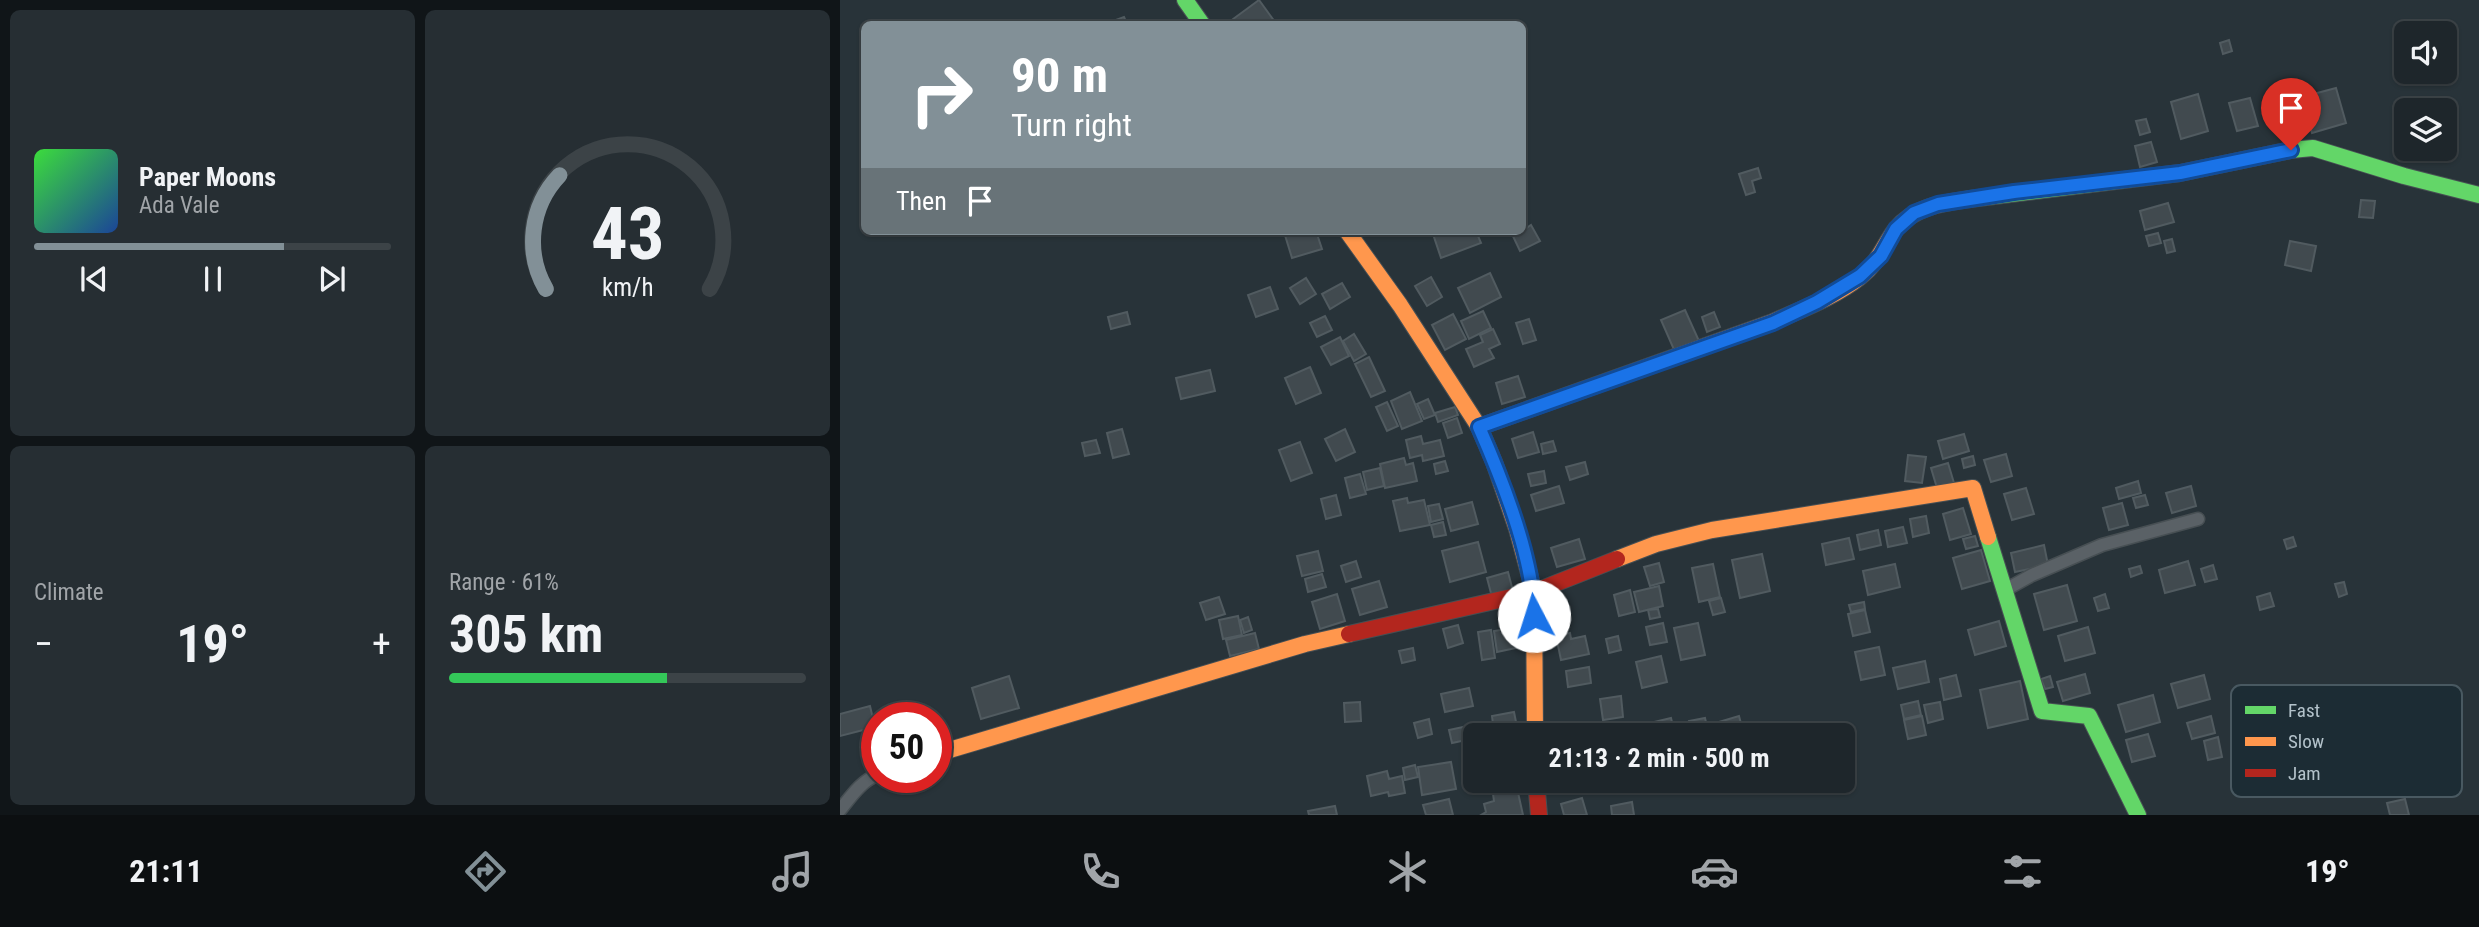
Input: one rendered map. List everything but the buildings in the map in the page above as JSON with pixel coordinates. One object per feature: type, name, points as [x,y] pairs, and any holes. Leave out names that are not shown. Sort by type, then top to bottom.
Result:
[{"type":"street","points":[[1185,0],[1200,21]]},
{"type":"street","points":[[1479,427],[1773,323],[1817,302],[1860,276],[1881,256],[1896,229],[1914,213],[1938,204],[2014,192],[2180,173],[2313,148],[2404,176],[2479,195]]},
{"type":"street","points":[[1351,235],[1479,427],[1498,473],[1534,592],[1535,723]]},
{"type":"street","points":[[952,749],[1306,644],[1534,592],[1656,544],[1712,530],[1973,488],[2042,711],[2089,716],[2138,815]]},
{"type":"street","points":[[2005,590],[2032,575],[2102,545],[2198,519]]},
{"type":"street","points":[[840,810],[861,786]]},
{"type":"street","points":[[1537,793],[1539,815]]},
{"type":"traffic: fast","points":[[1185,0],[1200,21]]},
{"type":"traffic: fast","points":[[1970,199],[2180,173],[2313,148],[2404,176],[2479,195]]},
{"type":"traffic: fast","points":[[1988,537],[2042,711],[2089,716],[2138,815]]},
{"type":"traffic: slow","points":[[1479,427],[1773,322],[1818,302],[1840,291],[1867,271],[1896,229],[1912,215],[1930,207],[1970,199]]},
{"type":"traffic: slow","points":[[1350,235],[1400,305],[1479,427],[1494,462],[1517,529],[1534,592],[1535,723]]},
{"type":"traffic: slow","points":[[1617,559],[1656,544],[1712,530],[1973,488],[1988,537]]},
{"type":"traffic: slow","points":[[952,749],[1305,644],[1349,634]]},
{"type":"traffic: jam","points":[[1349,634],[1534,592],[1617,559]]},
{"type":"traffic: jam","points":[[1537,793],[1539,815]]},
{"type":"route","points":[[1534,616],[1534,592],[1517,529],[1479,427],[1773,323],[1817,302],[1860,276],[1881,256],[1896,229],[1914,213],[1938,204],[2014,192],[2180,173],[2291,150]]}]
